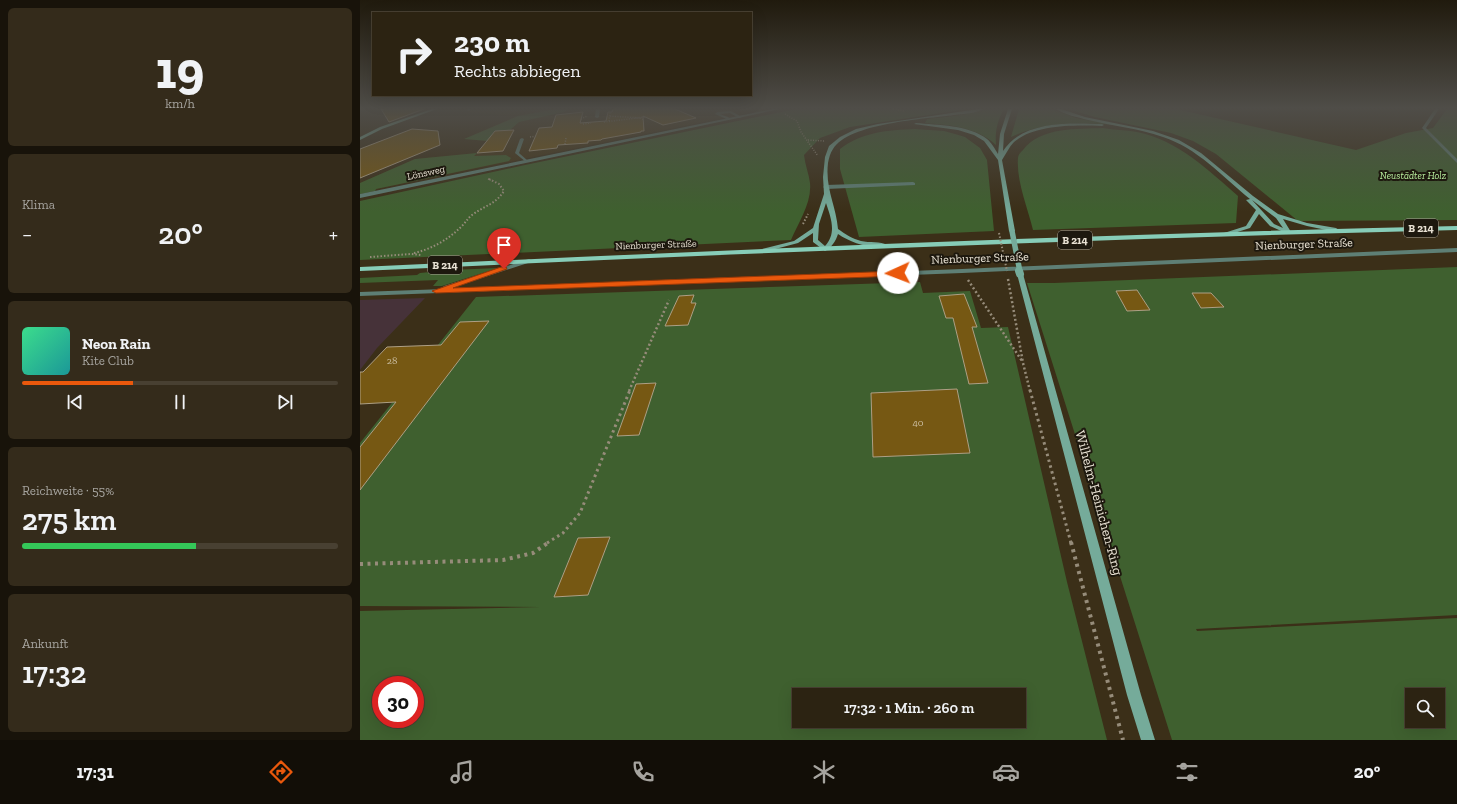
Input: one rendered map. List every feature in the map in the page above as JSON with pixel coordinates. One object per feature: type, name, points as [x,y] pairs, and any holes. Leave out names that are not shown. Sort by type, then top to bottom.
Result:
[{"type":"main road","points":[[826,194],[816,228],[815,241],[825,249],[832,241],[835,230],[826,194],[826,159],[831,146],[834,144]]},
{"type":"main road","points":[[988,144],[1000,160]]},
{"type":"main road","points":[[1000,160],[1001,144]]},
{"type":"main road","points":[[1000,160],[1011,144]]},
{"type":"main road","points":[[1183,144],[1200,154],[1235,184],[1269,210],[1286,225],[1288,232]]},
{"type":"main road","name":"Wilhelm-Heinichen-Ring","points":[[1000,160],[1020,274],[1134,695],[1148,740]]},
{"type":"main road","points":[[1235,184],[1272,225],[1288,232]]},
{"type":"main road","points":[[1269,210],[1292,221],[1336,230]]},
{"type":"main road","points":[[1226,234],[1248,227],[1258,211]]},
{"type":"main road","points":[[756,251],[796,242],[816,228]]},
{"type":"main road","name":"Nienburger Straße","points":[[360,269],[530,260],[756,251],[1336,230],[1457,228]]},
{"type":"main road","points":[[835,230],[849,240],[861,243],[911,246]]},
{"type":"street","points":[[520,144],[517,152],[526,161]]},
{"type":"street","name":"Lönsweg","points":[[360,196],[610,144]]},
{"type":"street","points":[[1439,144],[1457,162]]},
{"type":"street","points":[[826,187],[913,184]]},
{"type":"street","name":"Nienburger Straße","points":[[360,294],[1457,250]]},
{"type":"street","points":[[436,291],[530,260]]},
{"type":"path","points":[[810,144],[818,157],[820,151]]},
{"type":"path","points":[[411,254],[425,251],[464,226],[467,219],[500,199],[504,191],[499,184],[474,172]]},
{"type":"path","points":[[796,242],[810,208]]},
{"type":"path","points":[[999,233],[1024,363],[1123,740]]},
{"type":"path","points":[[962,271],[1024,363]]},
{"type":"path","points":[[360,564],[503,560],[533,553],[563,533],[580,513],[632,384],[669,300]]},
{"type":"shaded area","points":[[486,144],[598,144],[376,189],[375,191],[360,194],[360,183],[415,159],[477,153]]},
{"type":"shaded area","points":[[425,298],[377,348],[360,370],[360,300]]},
{"type":"green space","points":[[629,144],[815,144],[804,155],[810,183],[809,198],[804,213],[791,240],[360,260],[360,201]]},
{"type":"green space","points":[[847,144],[974,144],[980,148],[987,160],[994,231],[859,237],[840,169],[840,149]]},
{"type":"green space","points":[[1029,144],[1169,144],[1204,166],[1238,196],[1236,223],[1033,230],[1019,176],[1019,154]]},
{"type":"green space","name":"Neustädter Holz","points":[[1197,144],[1328,144],[1356,150],[1375,144],[1457,144],[1457,220],[1298,221],[1216,154]]},
{"type":"green space","points":[[477,153],[474,156],[506,155],[511,158],[509,161],[376,189],[375,191],[360,194],[360,183],[415,159]]},
{"type":"green space","points":[[1457,267],[1457,615],[1196,629],[1197,631],[1457,618],[1457,740],[1172,740],[1027,283]]},
{"type":"green space","points":[[498,268],[442,286],[433,286],[438,280],[360,283],[360,278],[417,275],[420,273],[451,270]]},
{"type":"green space","points":[[920,282],[923,293],[970,291],[981,328],[1008,327],[1067,582],[1107,740],[360,740],[360,611],[541,607],[360,606],[360,443],[476,297]]},
{"type":"building","points":[[374,144],[440,144],[440,145],[360,178],[360,149]]},
{"type":"building","points":[[485,144],[507,144],[503,151],[477,153]]},
{"type":"building","points":[[532,144],[580,144],[558,145],[557,148],[529,151]]},
{"type":"building","points":[[1137,290],[1150,310],[1127,311],[1116,291]]},
{"type":"building","points":[[1192,293],[1211,293],[1224,307],[1201,308]]},
{"type":"building","points":[[964,294],[977,327],[972,327],[988,383],[969,384],[953,318],[946,318],[939,296]]},
{"type":"building","points":[[694,295],[691,303],[696,303],[688,325],[665,326],[679,296]]},
{"type":"building","points":[[489,321],[360,490],[360,447],[396,402],[360,404],[360,372],[363,372],[387,347],[441,345],[460,322]]},
{"type":"building","points":[[656,383],[639,435],[617,436],[636,384]]},
{"type":"building","points":[[957,389],[970,453],[873,457],[871,393]]},
{"type":"building","points":[[610,537],[588,595],[554,597],[578,538]]},
{"type":"route","points":[[504,269],[436,291],[898,273]]}]
